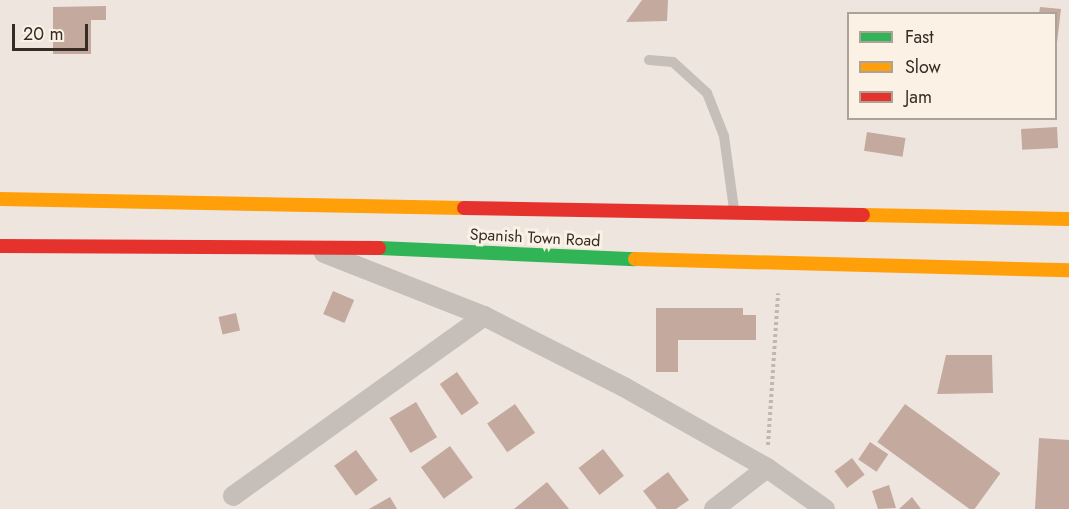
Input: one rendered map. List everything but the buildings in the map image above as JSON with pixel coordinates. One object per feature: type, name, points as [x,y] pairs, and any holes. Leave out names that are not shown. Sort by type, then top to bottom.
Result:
[{"type":"highway","name":"Spanish Town Road","points":[[0,199],[735,215],[778,221],[1069,219]]},
{"type":"highway","name":"Spanish Town Road","points":[[0,246],[302,244],[780,266],[1069,270]]},
{"type":"highway","points":[[779,246],[780,266]]},
{"type":"street","points":[[302,244],[484,316],[624,387],[767,468],[825,509]]},
{"type":"street","points":[[233,496],[484,316]]},
{"type":"street","points":[[714,509],[767,468]]},
{"type":"lane","points":[[649,60],[673,62],[707,93],[724,136],[735,215]]},
{"type":"path","points":[[767,468],[780,266]]},
{"type":"traffic: fast","points":[[379,248],[635,259]]},
{"type":"traffic: slow","points":[[0,199],[464,208]]},
{"type":"traffic: slow","points":[[863,215],[1069,219]]},
{"type":"traffic: slow","points":[[635,259],[1069,270]]},
{"type":"traffic: jam","points":[[464,208],[863,215]]},
{"type":"traffic: jam","points":[[0,246],[379,248]]}]
